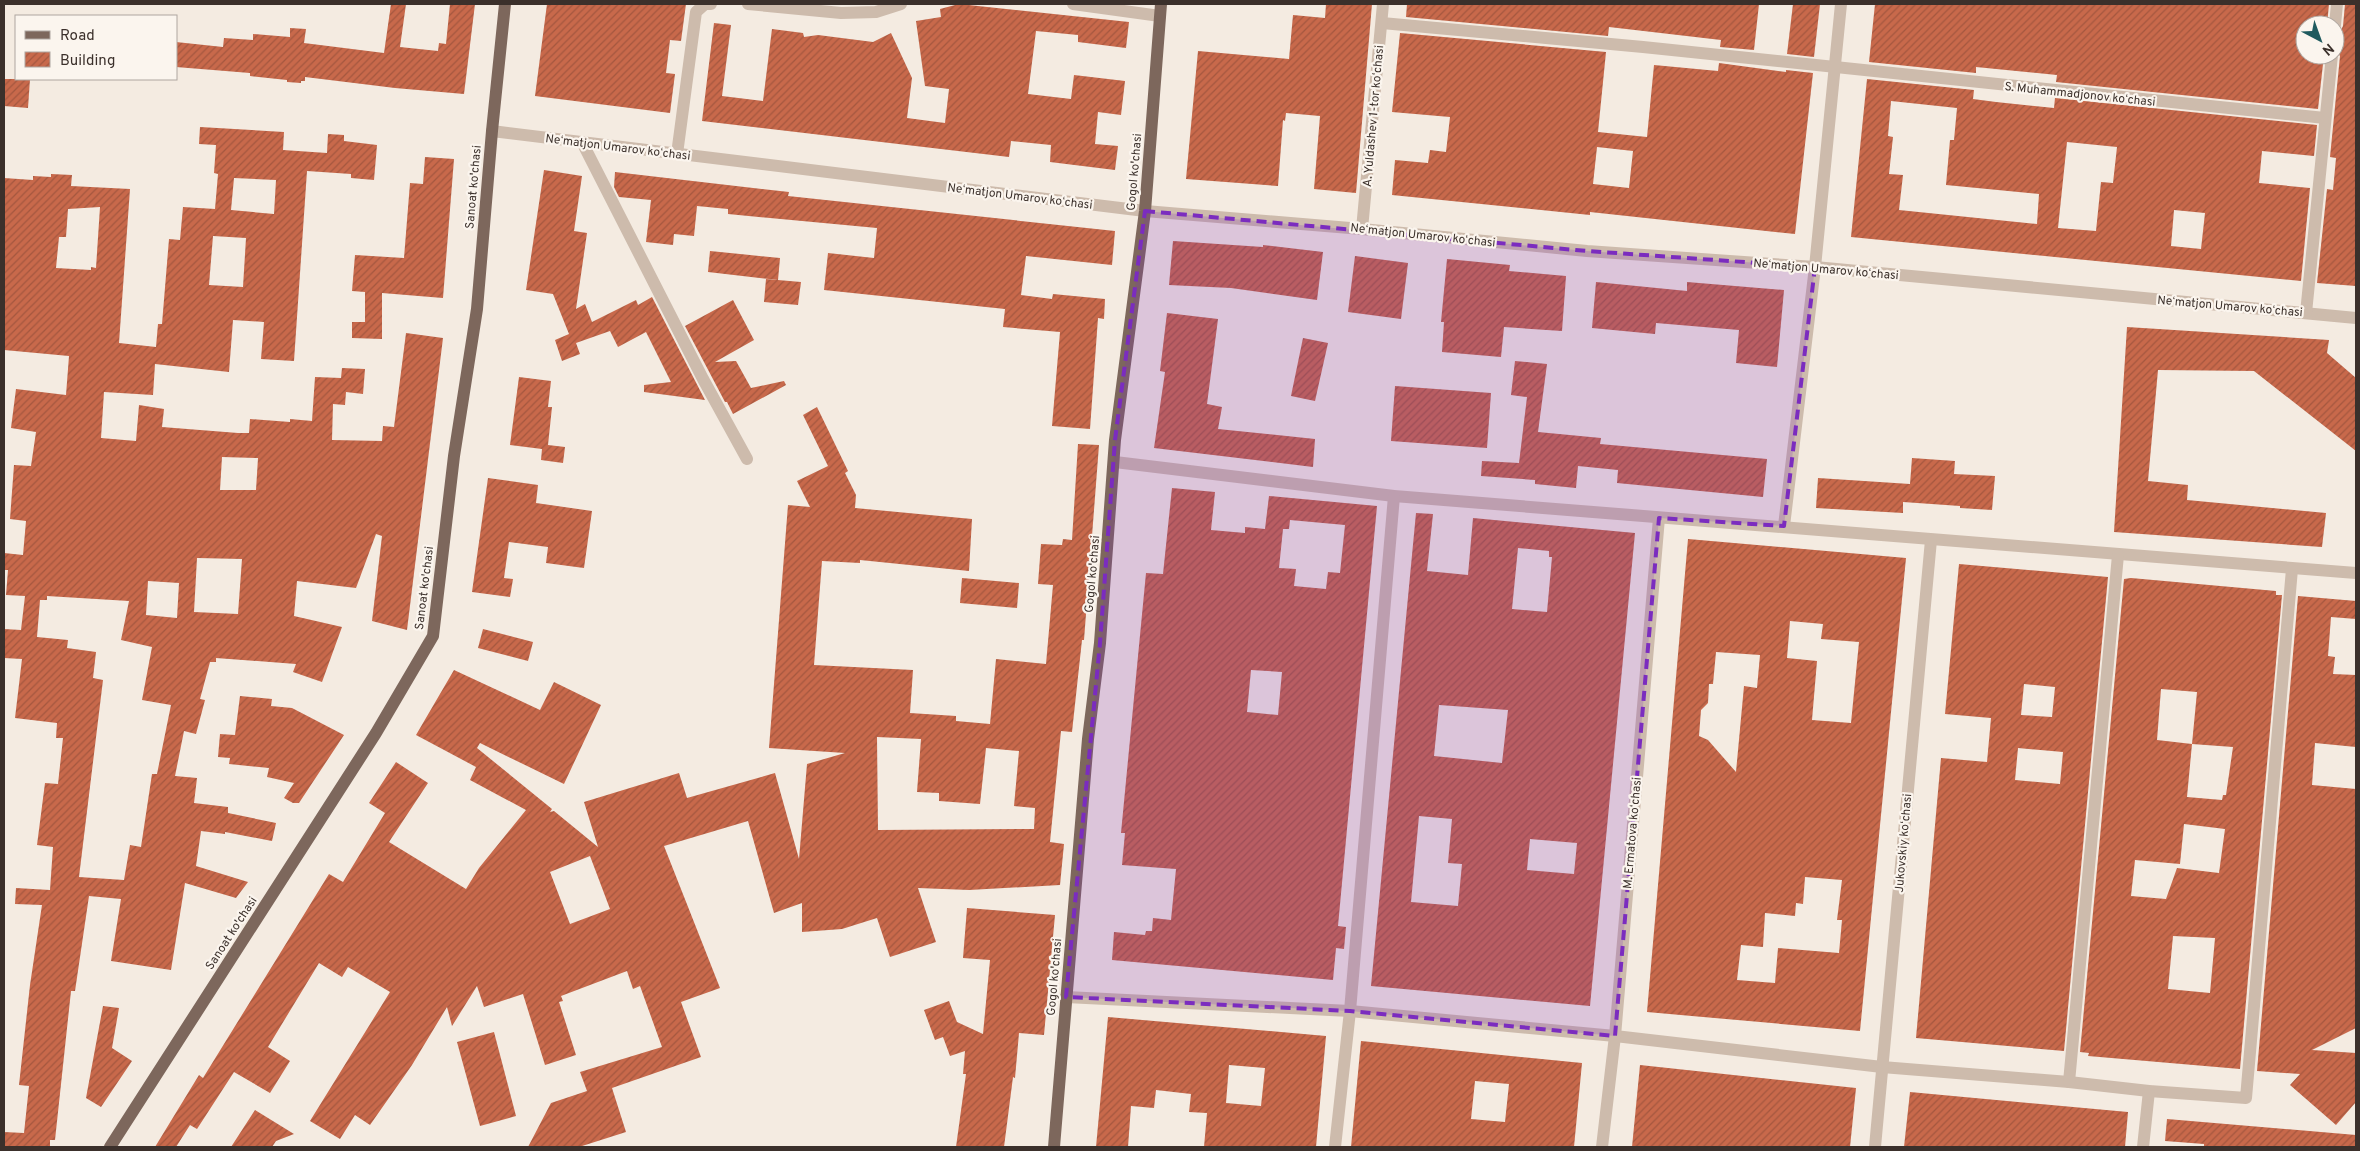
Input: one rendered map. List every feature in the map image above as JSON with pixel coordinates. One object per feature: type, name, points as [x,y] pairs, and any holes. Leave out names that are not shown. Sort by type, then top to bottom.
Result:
[{"type":"main road","name":"Sanoat ko'chasi","points":[[110,1147],[376,733],[432,636],[454,456],[477,308],[492,131],[506,4]]},
{"type":"main road","name":"Gogol ko'chasi","points":[[1054,1147],[1088,739],[1100,643],[1115,462],[1115,440],[1145,211],[1160,10]]},
{"type":"street","points":[[677,154],[696,12],[705,4],[711,4]]},
{"type":"street","points":[[748,4],[841,13],[876,12],[901,4]]},
{"type":"street","points":[[1073,4],[1160,10]]},
{"type":"street","name":"A. Yuldashev 1-tor koʻchasi","points":[[1362,229],[1383,4]]},
{"type":"street","points":[[1784,526],[1815,267],[1841,4]]},
{"type":"street","name":"S. Muhammadjonov koʻchasi","points":[[1382,23],[1643,47],[1835,69],[2325,118]]},
{"type":"street","points":[[2306,313],[2331,65]]},
{"type":"street","name":"Neʻmatjon Umarov koʻchasi","points":[[492,131],[1145,211],[1362,229],[1587,251],[1815,267],[2356,318]]},
{"type":"street","points":[[582,142],[703,379],[747,459]]},
{"type":"street","points":[[1115,462],[1394,496],[1660,518],[1784,526],[1931,540],[2356,574]]},
{"type":"street","points":[[1335,1147],[1350,1011],[1394,496]]},
{"type":"street","name":"M. Ermatova koʻchasi","points":[[1602,1147],[1615,1036],[1660,518]]},
{"type":"street","name":"Jukovskiy koʻchasi","points":[[1874,1147],[1931,540]]},
{"type":"street","points":[[2069,1082],[2118,555]]},
{"type":"street","points":[[1066,997],[1350,1011],[1615,1036],[1882,1067],[2246,1098],[2292,568]]},
{"type":"street","points":[[2143,1147],[2149,1091]]},
{"type":"highlighted area","points":[[1145,211],[1587,251],[1815,267],[1784,526],[1659,518],[1615,1036],[1350,1011],[1066,997],[1100,643],[1115,440]]},
{"type":"building","points":[[391,4],[406,4],[400,47],[438,51],[439,43],[446,44],[450,4],[475,4],[464,94],[305,77],[305,81],[301,81],[301,83],[287,82],[287,80],[250,76],[250,73],[178,67],[178,42],[223,47],[224,38],[253,40],[253,34],[290,37],[290,28],[306,29],[304,43],[384,53]]},
{"type":"building","points":[[547,4],[686,4],[681,41],[670,40],[666,73],[675,74],[670,113],[535,96]]},
{"type":"building","points":[[959,4],[1129,22],[1126,48],[1078,42],[1078,35],[1036,31],[1028,94],[1071,99],[1074,75],[1125,81],[1121,115],[1098,112],[1095,144],[1118,146],[1115,170],[1050,162],[1051,145],[1011,141],[1009,157],[702,121],[714,23],[731,25],[722,96],[763,101],[772,29],[803,33],[804,37],[818,35],[873,42],[891,33],[912,78],[907,118],[945,123],[949,89],[925,86],[916,21],[941,17],[940,9]]},
{"type":"building","points":[[1326,4],[1372,4],[1356,193],[1314,189],[1320,116],[1286,113],[1285,121],[1283,120],[1278,186],[1186,179],[1198,51],[1289,59],[1293,15],[1325,18]]},
{"type":"building","points":[[1407,4],[1759,4],[1754,50],[1720,47],[1721,40],[1609,27],[1608,36],[1406,17]]},
{"type":"building","points":[[1793,4],[1820,4],[1814,57],[1787,54]]},
{"type":"building","points":[[1875,4],[2329,4],[2328,15],[2295,15],[2295,65],[2323,65],[2318,109],[2056,82],[2057,75],[1976,67],[1976,73],[1869,62]]},
{"type":"building","points":[[2345,4],[2356,4],[2356,286],[2317,283],[2327,189],[2333,190],[2336,158],[2330,157],[2339,65],[2345,65]]},
{"type":"building","points":[[1400,33],[1606,52],[1598,132],[1647,137],[1654,65],[1718,71],[1719,63],[1786,72],[1786,70],[1813,73],[1795,234],[1590,212],[1590,215],[1392,195],[1395,160],[1428,163],[1430,150],[1446,152],[1450,117],[1392,112]],"holes":[[[1597,147],[1633,151],[1629,188],[1593,184]]]},
{"type":"building","points":[[4,79],[30,80],[28,108],[4,106]]},
{"type":"building","points":[[1867,79],[1974,90],[1973,99],[2054,108],[2055,98],[2317,125],[2314,156],[2262,151],[2259,183],[2310,188],[2301,281],[1851,237]],"holes":[[[1891,101],[1957,108],[1954,140],[1950,140],[1946,185],[2039,194],[2037,224],[1899,210],[1903,175],[1889,174],[1893,137],[1888,136]],[[2067,142],[2117,147],[2113,183],[2101,182],[2096,231],[2058,228]],[[2174,210],[2205,213],[2201,249],[2171,246]]]},
{"type":"building","points":[[200,127],[284,132],[283,150],[327,153],[328,134],[344,135],[344,141],[377,145],[374,180],[351,178],[351,174],[307,171],[294,361],[261,359],[264,322],[233,320],[229,372],[155,364],[153,395],[104,392],[101,438],[136,441],[139,405],[164,409],[162,427],[249,433],[250,419],[290,422],[290,419],[312,421],[315,377],[341,378],[342,368],[365,369],[363,394],[346,392],[345,405],[333,404],[332,440],[382,441],[383,426],[394,427],[406,333],[443,338],[407,630],[372,621],[382,536],[376,534],[356,588],[297,581],[294,616],[342,627],[322,682],[293,672],[296,664],[216,658],[216,662],[210,662],[200,699],[205,700],[196,734],[184,731],[175,776],[197,778],[194,803],[228,807],[228,813],[276,823],[272,841],[225,832],[225,834],[201,831],[196,866],[248,882],[236,898],[185,883],[171,970],[111,961],[121,899],[89,896],[75,991],[71,991],[55,1140],[50,1140],[50,1147],[4,1147],[4,1132],[24,1133],[29,1086],[19,1085],[30,985],[42,905],[15,904],[16,888],[50,890],[53,847],[37,845],[45,783],[58,784],[63,738],[56,738],[57,723],[15,718],[22,659],[4,658],[4,629],[21,630],[25,596],[6,595],[8,570],[4,570],[4,553],[23,555],[26,521],[10,519],[14,465],[31,466],[36,432],[11,428],[16,389],[66,395],[69,356],[4,350],[4,178],[33,180],[33,176],[51,177],[51,174],[72,175],[71,186],[130,189],[119,343],[156,347],[158,324],[162,324],[169,239],[180,240],[183,207],[215,209],[218,174],[214,173],[216,145],[199,144]],"holes":[[[234,178],[276,180],[274,214],[231,210]],[[100,207],[96,268],[91,267],[91,270],[56,268],[59,237],[66,237],[68,209]],[[213,236],[246,238],[243,287],[209,285]],[[222,457],[258,458],[256,490],[220,490]],[[197,558],[242,559],[238,614],[194,612]],[[148,581],[179,583],[177,618],[146,615]],[[47,596],[129,601],[121,640],[152,647],[142,700],[171,705],[157,774],[152,774],[141,847],[130,845],[124,880],[79,877],[103,680],[93,678],[96,652],[67,648],[68,640],[37,637],[40,600],[47,600]]]},
{"type":"building","points":[[425,157],[454,159],[443,298],[382,293],[382,339],[352,338],[352,322],[365,322],[365,292],[352,291],[355,255],[404,258],[410,183],[423,184]]},
{"type":"building","points":[[544,170],[582,176],[574,231],[587,233],[576,309],[585,304],[592,322],[636,300],[638,305],[652,297],[705,400],[644,392],[644,385],[671,382],[646,332],[618,347],[610,331],[576,343],[580,354],[562,361],[555,340],[569,334],[553,294],[526,290]]},
{"type":"building","points":[[615,172],[789,192],[788,196],[1115,231],[1112,265],[1026,256],[1021,295],[1052,299],[1053,294],[1105,299],[1104,319],[1098,318],[1090,429],[1052,426],[1060,332],[1003,327],[1005,309],[824,290],[828,253],[874,258],[877,228],[728,214],[728,209],[697,206],[694,236],[674,234],[673,245],[646,242],[651,200],[619,197],[614,187]]},
{"type":"building","points":[[1173,241],[1263,247],[1263,245],[1323,252],[1317,300],[1231,288],[1169,285]]},
{"type":"building","points":[[710,251],[780,258],[778,280],[708,272]]},
{"type":"building","points":[[1355,256],[1408,263],[1401,319],[1348,312]]},
{"type":"building","points":[[1447,259],[1510,265],[1509,271],[1566,276],[1562,331],[1504,327],[1501,357],[1442,352],[1444,322],[1441,322]]},
{"type":"building","points":[[766,279],[801,282],[798,305],[764,302]]},
{"type":"building","points":[[1596,282],[1687,291],[1687,282],[1784,290],[1777,367],[1736,363],[1739,330],[1656,323],[1655,334],[1592,328]]},
{"type":"building","points":[[733,300],[754,340],[715,362],[736,361],[751,388],[784,381],[786,385],[733,414],[685,326]]},
{"type":"building","points":[[1167,313],[1218,319],[1207,404],[1222,407],[1218,429],[1315,439],[1313,467],[1154,448],[1165,372],[1160,371]]},
{"type":"building","points":[[2127,327],[2329,340],[2327,353],[2356,378],[2356,451],[2254,371],[2158,370],[2148,481],[2188,485],[2187,500],[2326,513],[2322,547],[2114,532]]},
{"type":"building","points":[[1303,338],[1328,343],[1315,401],[1291,396]]},
{"type":"building","points":[[1515,361],[1547,364],[1538,432],[1601,438],[1600,444],[1767,459],[1763,497],[1617,483],[1618,470],[1578,466],[1576,488],[1535,484],[1535,480],[1481,476],[1482,461],[1519,463],[1527,397],[1511,395]]},
{"type":"building","points":[[519,377],[551,381],[548,407],[552,407],[548,445],[565,447],[563,463],[541,460],[542,449],[510,445]]},
{"type":"building","points":[[1395,386],[1491,393],[1487,448],[1391,441]]},
{"type":"building","points":[[817,407],[848,471],[845,473],[856,495],[855,508],[972,519],[969,571],[860,560],[860,563],[822,561],[814,665],[913,670],[910,713],[956,716],[956,721],[990,724],[996,659],[1046,664],[1053,585],[1038,584],[1041,544],[1062,545],[1063,539],[1072,540],[1078,444],[1099,445],[1084,640],[1082,640],[1072,732],[1061,731],[1050,842],[1064,844],[1060,885],[969,890],[918,888],[936,942],[890,957],[877,918],[842,929],[802,932],[802,903],[774,913],[748,821],[664,846],[720,988],[681,1002],[701,1057],[612,1088],[626,1132],[579,1147],[528,1147],[551,1103],[587,1091],[580,1072],[662,1047],[640,986],[633,989],[627,971],[561,996],[563,1001],[559,1002],[576,1055],[545,1065],[523,994],[484,1007],[477,986],[452,1026],[447,1007],[412,1065],[370,1125],[355,1115],[340,1139],[310,1121],[390,992],[348,967],[342,977],[319,963],[268,1047],[290,1061],[270,1093],[234,1072],[197,1129],[190,1125],[176,1147],[155,1147],[199,1075],[203,1078],[329,874],[343,882],[385,813],[369,803],[396,762],[428,783],[389,842],[466,889],[479,868],[526,810],[470,780],[476,767],[416,735],[454,670],[540,710],[554,682],[601,705],[564,784],[480,743],[477,748],[552,809],[550,812],[554,811],[598,847],[584,802],[679,773],[687,798],[775,773],[799,859],[807,764],[845,753],[769,748],[788,505],[810,507],[797,481],[828,466],[803,415]],"holes":[[[877,737],[921,739],[917,792],[939,793],[939,801],[980,804],[986,748],[1019,751],[1014,806],[1035,808],[1034,829],[878,830]],[[590,856],[610,909],[570,924],[550,872]]]},
{"type":"building","points":[[1912,458],[1955,461],[1954,474],[1995,476],[1992,510],[1903,502],[1903,513],[1816,508],[1818,478],[1910,484]]},
{"type":"building","points":[[488,478],[538,485],[536,503],[592,511],[584,568],[546,563],[548,547],[509,542],[504,578],[513,579],[510,597],[472,592]]},
{"type":"building","points":[[1172,488],[1215,492],[1211,530],[1245,533],[1245,527],[1265,529],[1269,496],[1377,506],[1338,926],[1346,927],[1344,949],[1336,948],[1333,980],[1112,960],[1114,932],[1145,935],[1146,931],[1152,931],[1153,918],[1171,920],[1176,869],[1122,865],[1125,833],[1121,833],[1146,573],[1163,574]],"holes":[[[1290,520],[1345,525],[1340,573],[1328,572],[1326,589],[1294,586],[1296,569],[1279,568],[1283,529],[1289,529]],[[1251,670],[1282,672],[1278,715],[1247,712]]]},
{"type":"building","points":[[1416,513],[1433,514],[1427,571],[1468,575],[1473,518],[1635,533],[1590,1006],[1371,986]],"holes":[[[1518,548],[1549,551],[1549,557],[1552,557],[1547,612],[1512,609]],[[1439,705],[1508,710],[1502,763],[1434,756]],[[1419,816],[1452,819],[1448,863],[1462,864],[1458,906],[1411,902]],[[1530,839],[1577,843],[1574,874],[1527,870]]]},
{"type":"building","points":[[1688,539],[1906,558],[1860,1031],[1647,1012]],"holes":[[[1790,621],[1823,624],[1821,639],[1859,642],[1851,723],[1812,720],[1817,661],[1787,658]],[[1716,652],[1760,655],[1757,688],[1744,686],[1736,772],[1708,740],[1699,736],[1701,710],[1708,703],[1709,684],[1713,684]],[[1805,877],[1842,880],[1837,920],[1842,920],[1839,953],[1778,948],[1775,983],[1737,980],[1741,945],[1763,947],[1765,913],[1795,916],[1796,903],[1803,904]]]},
{"type":"building","points":[[1959,564],[2108,577],[2064,1051],[1916,1038],[1941,758],[1987,762],[1991,718],[1945,714]],"holes":[[[2024,684],[2055,687],[2052,717],[2021,715]],[[2018,748],[2063,752],[2060,784],[2015,780]]]},
{"type":"building","points":[[962,578],[1019,583],[1017,608],[960,603]]},
{"type":"building","points":[[2131,578],[2276,591],[2276,595],[2282,595],[2240,1069],[2088,1056],[2089,1053],[2080,1052],[2124,579]],"holes":[[[2161,689],[2197,692],[2192,744],[2157,740]],[[2192,744],[2233,747],[2226,795],[2223,795],[2222,800],[2187,797]],[[2184,824],[2225,829],[2219,873],[2177,868],[2166,899],[2131,896],[2135,860],[2180,864]],[[2173,936],[2215,938],[2210,993],[2168,989]]]},
{"type":"building","points":[[2298,596],[2356,601],[2356,619],[2331,617],[2328,656],[2335,657],[2333,674],[2356,675],[2356,747],[2315,743],[2312,785],[2356,789],[2356,1028],[2312,1050],[2356,1053],[2356,1102],[2336,1125],[2290,1085],[2300,1074],[2257,1071]]},
{"type":"building","points":[[483,629],[533,642],[528,661],[478,648]]},
{"type":"building","points":[[240,696],[272,699],[271,706],[292,708],[344,735],[299,803],[293,803],[284,798],[294,783],[267,777],[269,768],[229,764],[230,758],[218,757],[220,734],[235,735]]},
{"type":"building","points":[[967,908],[1055,915],[1044,1035],[1019,1033],[1015,1078],[1013,1077],[1004,1147],[956,1147],[966,1074],[963,1074],[965,1051],[950,1056],[943,1037],[935,1040],[924,1010],[949,1001],[957,1022],[983,1034],[990,960],[963,958]]},
{"type":"building","points":[[103,1006],[119,1008],[112,1048],[132,1061],[101,1107],[86,1098]]},
{"type":"building","points":[[1108,1017],[1326,1036],[1316,1147],[1204,1147],[1207,1113],[1189,1112],[1191,1094],[1156,1090],[1154,1108],[1131,1106],[1128,1147],[1096,1147]],"holes":[[[1229,1065],[1265,1068],[1261,1106],[1226,1103]]]},
{"type":"building","points":[[494,1032],[516,1116],[480,1126],[457,1042]]},
{"type":"building","points":[[1361,1041],[1582,1063],[1574,1147],[1351,1147]],"holes":[[[1475,1081],[1509,1084],[1505,1122],[1471,1119]]]},
{"type":"building","points":[[1640,1065],[1856,1088],[1850,1147],[1632,1147]]},
{"type":"building","points":[[1910,1092],[2128,1112],[2125,1147],[1904,1147]]},
{"type":"building","points":[[255,1110],[294,1134],[276,1141],[272,1147],[231,1147]]},
{"type":"building","points":[[2167,1119],[2356,1135],[2356,1147],[2204,1147],[2204,1144],[2165,1141]]}]
